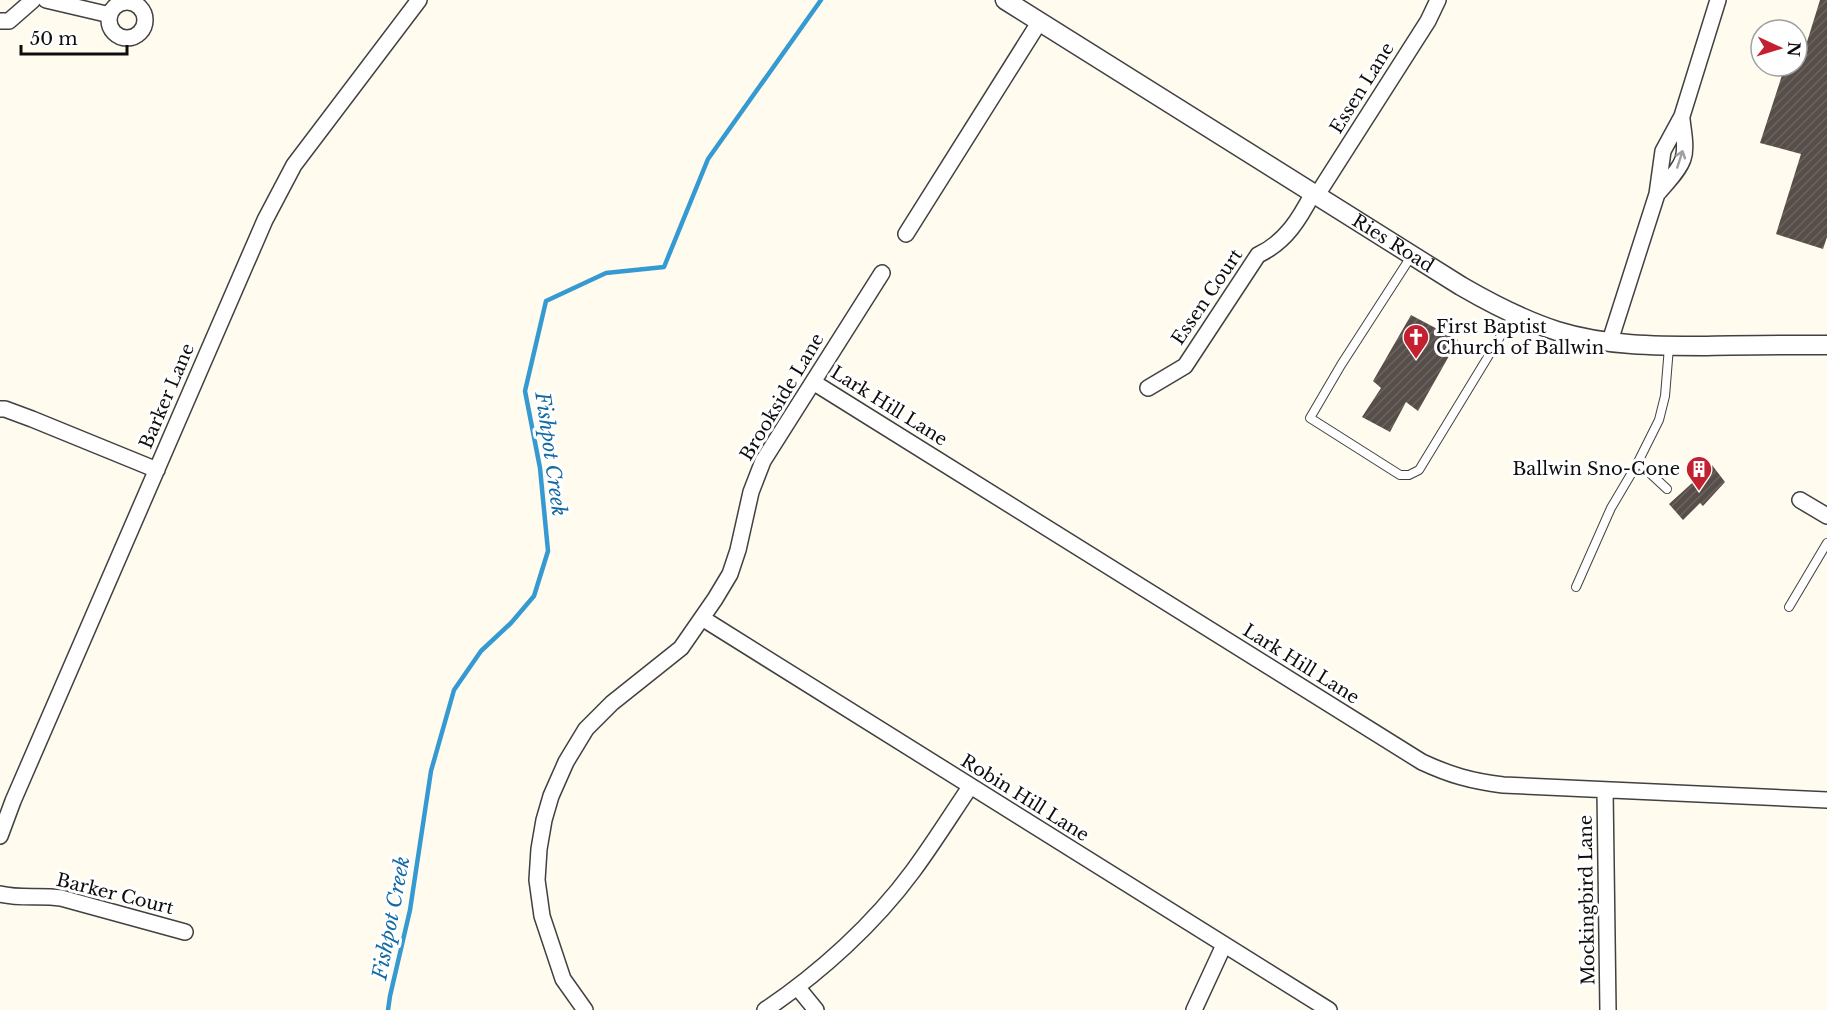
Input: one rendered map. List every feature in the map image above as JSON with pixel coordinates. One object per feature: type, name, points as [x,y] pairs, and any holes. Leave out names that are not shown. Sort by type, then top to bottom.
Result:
[{"type":"street","points":[[0,21],[9,21],[33,0]]},
{"type":"street","points":[[46,0],[110,15]]},
{"type":"street","name":"Barker Lane","points":[[0,836],[17,791],[265,220],[294,165],[419,0]]},
{"type":"street","name":"Ries Road","points":[[1005,0],[1461,286],[1514,314],[1556,331],[1610,342],[1669,346],[1827,345]]},
{"type":"street","name":"Essen Lane","points":[[1315,194],[1428,21],[1438,0]]},
{"type":"street","points":[[1610,342],[1657,194],[1683,159],[1682,116],[1718,0]]},
{"type":"street","points":[[906,234],[1040,21]]},
{"type":"street","name":"Essen Court","points":[[1148,388],[1185,366],[1258,255],[1269,250],[1299,220],[1315,194]]},
{"type":"street","name":"Brookside Lane","points":[[585,1010],[563,979],[542,916],[537,880],[539,849],[551,796],[566,762],[585,729],[612,703],[681,648],[730,574],[751,492],[763,461],[882,273]]},
{"type":"street","name":"Lark Hill Lane","points":[[813,382],[1422,762],[1440,770],[1473,781],[1503,785],[1827,800]]},
{"type":"street","points":[[0,409],[32,419],[157,470]]},
{"type":"street","points":[[1800,500],[1826,512]]},
{"type":"street","name":"Robin Hill Lane","points":[[702,618],[1329,1010]]},
{"type":"street","points":[[765,1010],[798,988],[846,946],[890,899],[913,872],[970,787]]},
{"type":"street","name":"Mockingbird Lane","points":[[1605,790],[1608,1010]]},
{"type":"street","name":"Barker Court","points":[[0,894],[20,898],[47,896],[69,899],[185,932]]},
{"type":"street","points":[[1194,1010],[1224,945]]},
{"type":"street","points":[[798,988],[816,1010]]},
{"type":"lane","points":[[1412,255],[1310,416],[1311,420],[1400,476],[1410,475],[1419,470],[1514,314]]},
{"type":"lane","points":[[1576,587],[1611,508],[1659,420],[1665,396],[1669,346]]},
{"type":"lane","points":[[1638,462],[1667,489]]},
{"type":"lane","points":[[1789,607],[1827,543]]},
{"type":"building","points":[[1820,0],[1827,0],[1827,237],[1823,249],[1776,234],[1801,154],[1760,143],[1781,78],[1809,78],[1809,35]]},
{"type":"building","name":"First Baptist Church of Ballwin","points":[[1411,315],[1458,340],[1418,411],[1406,402],[1390,432],[1362,417],[1381,388],[1373,381]]},
{"type":"building","name":"Ballwin Sno-Cone","points":[[1712,465],[1725,482],[1703,506],[1700,503],[1683,520],[1669,504]]},
{"type":"waterway","name":"Fishpot Creek","points":[[388,1010],[410,910],[431,771],[454,690],[481,651],[511,623],[534,596],[548,551],[540,468],[525,391],[546,301],[606,273],[664,267],[708,159],[821,0]]},
{"type":"place","name":"First Baptist Church of Ballwin","points":[[1416,360]]},
{"type":"place","name":"Ballwin Sno-Cone","points":[[1699,492]]}]
